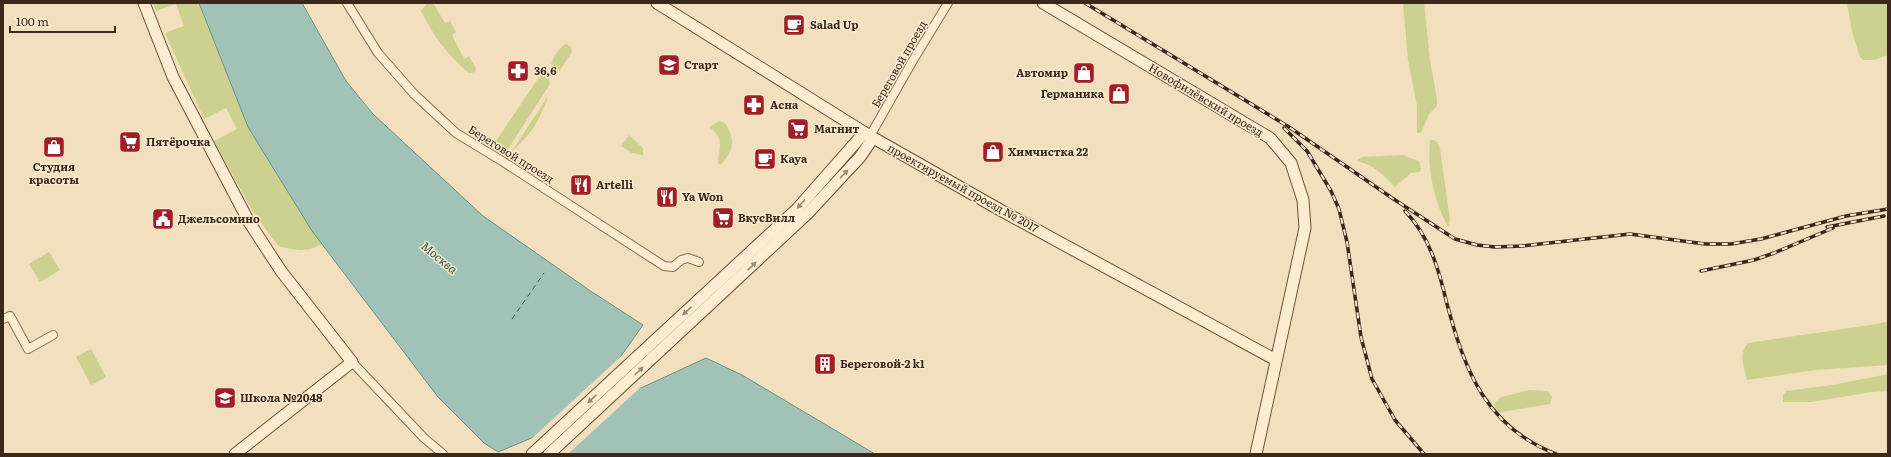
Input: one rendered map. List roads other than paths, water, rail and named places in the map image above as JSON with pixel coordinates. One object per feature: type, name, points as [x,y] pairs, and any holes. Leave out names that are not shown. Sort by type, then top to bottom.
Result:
[{"type":"street","points":[[144,3],[172,77],[250,222],[280,271],[352,362],[424,438],[443,454]]},
{"type":"street","name":"Береговой проезд","points":[[348,3],[378,53],[414,94],[456,133],[664,266],[673,267],[681,260],[688,258],[699,262]]},
{"type":"street","name":"проектируемый проезд № 2017","points":[[657,3],[869,136],[1002,211],[1276,360]]},
{"type":"street","name":"Береговой проезд","points":[[869,136],[948,3]]},
{"type":"street","name":"Новофилёвский проезд","points":[[1043,3],[1270,138],[1291,163],[1303,200],[1305,228],[1256,454]]},
{"type":"street","points":[[532,454],[798,208],[869,136]]},
{"type":"street","points":[[549,454],[724,293],[807,214],[860,157],[869,136]]},
{"type":"street","points":[[3,319],[10,316],[28,349],[54,335]]},
{"type":"street","points":[[235,454],[352,362]]},
{"type":"water","name":"Москва","points":[[199,3],[302,3],[346,81],[373,114],[483,216],[592,292],[643,325],[619,359],[641,388],[706,358],[742,375],[875,454],[565,454],[541,434],[498,452],[484,443],[438,397],[312,231],[248,127]]},
{"type":"railway","points":[[1085,3],[1289,127],[1392,198],[1455,239],[1477,245],[1495,247],[1522,246],[1630,234],[1705,244],[1731,244],[1761,239],[1846,216],[1888,209]]},
{"type":"railway","points":[[1284,128],[1307,151],[1331,191],[1339,209],[1347,242],[1361,337],[1372,379],[1395,420],[1424,454]]},
{"type":"railway","points":[[1405,211],[1421,232],[1432,254],[1441,279],[1454,329],[1462,352],[1471,374],[1482,394],[1495,412],[1512,429],[1532,443],[1556,454]]},
{"type":"railway","points":[[1827,227],[1884,216]]},
{"type":"railway","points":[[1701,271],[1754,260],[1833,228]]},
{"type":"place","name":"Salad Up","points":[[794,25]]},
{"type":"place","name":"Старт","points":[[669,65]]},
{"type":"place","name":"36,6","points":[[518,71]]},
{"type":"place","name":"Автомир","points":[[1084,73]]},
{"type":"place","name":"Германика","points":[[1119,94]]},
{"type":"place","name":"Асна","points":[[754,105]]},
{"type":"place","name":"Магнит","points":[[798,129]]},
{"type":"place","name":"Пятёрочка","points":[[130,142]]},
{"type":"place","name":"Студия красоты","points":[[54,147]]},
{"type":"place","name":"Химчистка 22","points":[[993,152]]},
{"type":"place","name":"Kaya","points":[[765,159]]},
{"type":"place","name":"Artelli","points":[[581,185]]},
{"type":"place","name":"Ya Won","points":[[667,197]]},
{"type":"place","name":"ВкусВилл","points":[[723,218]]},
{"type":"place","name":"Джельсомино","points":[[163,219]]},
{"type":"place","name":"Береговой-2 k1","points":[[825,364]]},
{"type":"place","name":"Школа №2048","points":[[225,398]]}]
